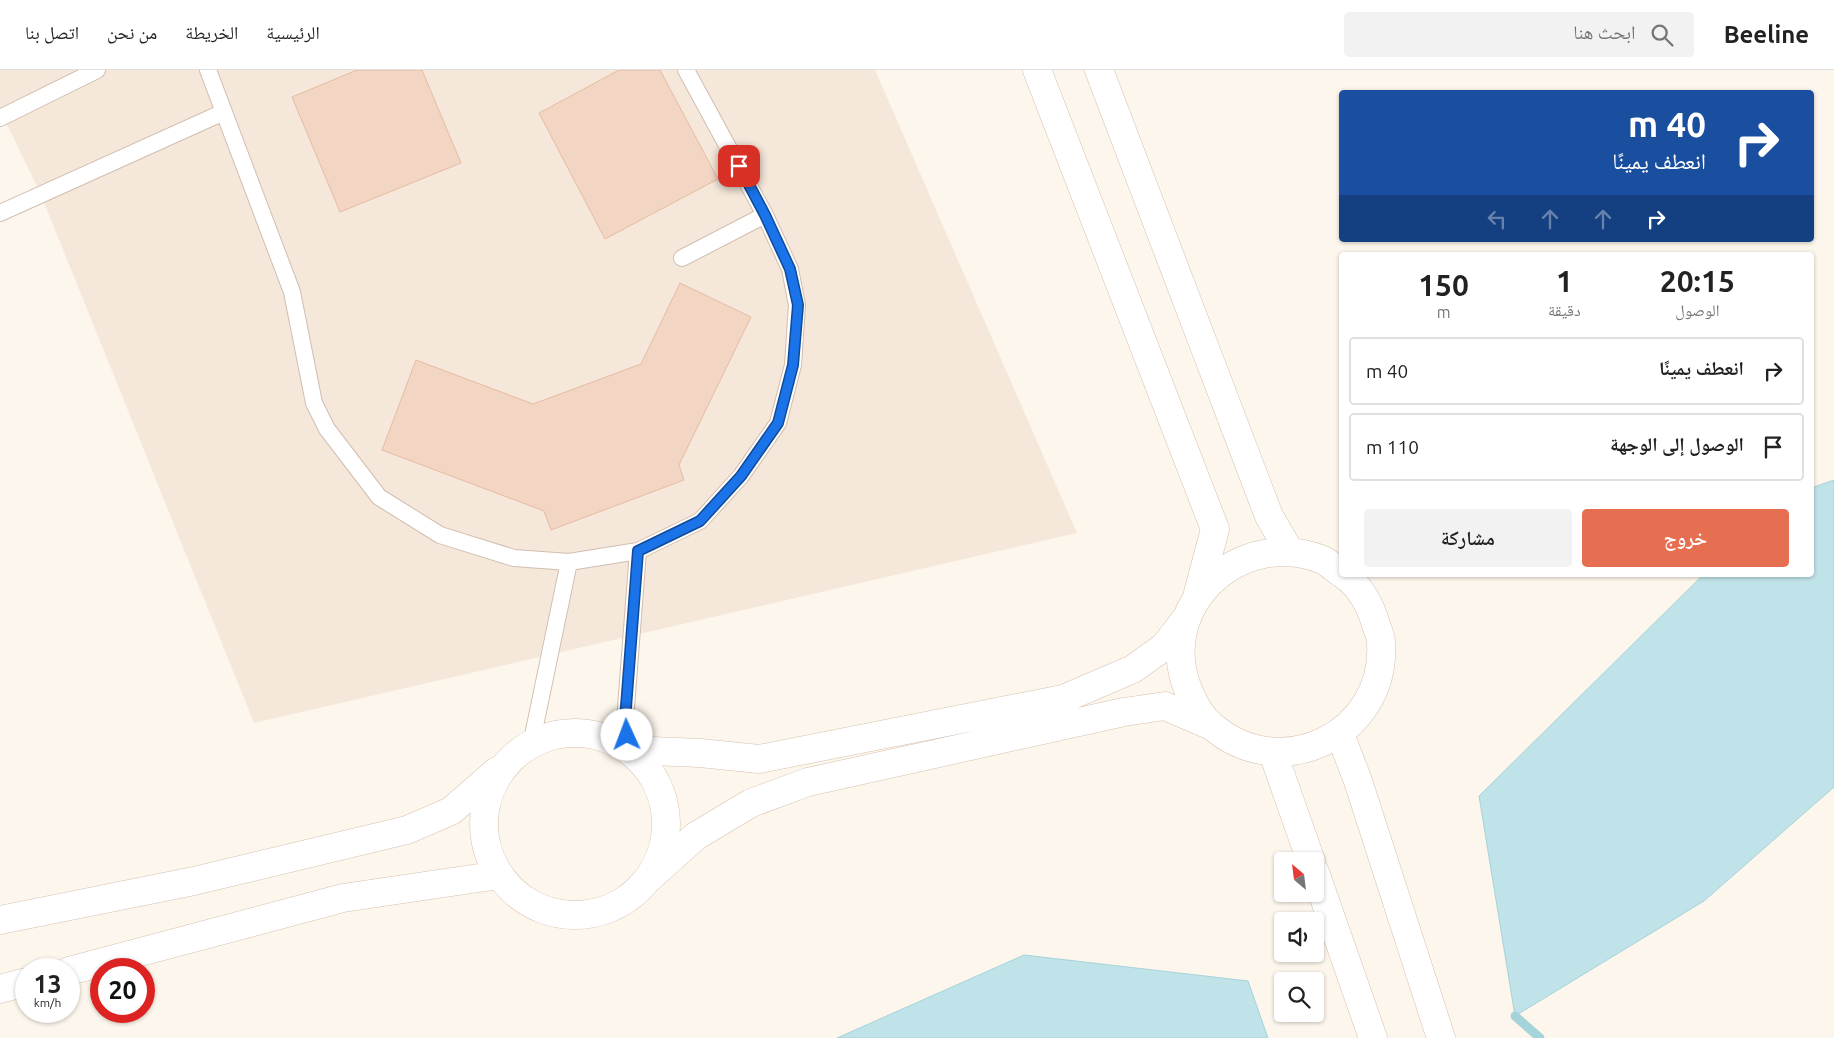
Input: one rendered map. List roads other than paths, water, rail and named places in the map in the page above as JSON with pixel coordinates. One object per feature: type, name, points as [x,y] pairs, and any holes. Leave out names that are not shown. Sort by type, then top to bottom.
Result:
[{"type":"street","points":[[628,750],[700,753],[759,759],[1064,698],[1133,669],[1165,646],[1185,620],[1198,594],[1215,529],[1037,70]]},
{"type":"street","points":[[1100,70],[1269,516],[1290,552]]},
{"type":"street","points":[[1198,594],[1223,570],[1255,555],[1290,552],[1323,560],[1339,572]]},
{"type":"street","points":[[522,752],[496,779],[486,802],[484,828],[488,853],[499,875],[518,896],[544,910],[572,915],[600,912],[626,900],[696,836],[750,803],[808,782],[1124,712],[1165,706],[1211,726],[1240,744],[1273,753],[1308,749],[1340,734],[1364,709],[1379,677],[1381,642],[1372,609],[1352,580],[1347,577]]},
{"type":"street","points":[[1185,620],[1180,648],[1182,677],[1193,703],[1211,726]]},
{"type":"street","points":[[0,920],[194,881],[407,830],[451,811],[522,752],[553,736],[576,734],[603,738],[628,750],[643,764],[655,781],[664,806],[666,832],[660,857],[647,880]]},
{"type":"street","points":[[1340,734],[1358,781],[1441,1038]]},
{"type":"street","points":[[1273,753],[1308,852]]},
{"type":"street","points":[[80,968],[343,898],[499,875]]},
{"type":"street","points":[[1324,898],[1373,1038]]},
{"type":"street","points":[[0,989],[15,985]]},
{"type":"lane","points":[[0,118],[97,70]]},
{"type":"lane","points":[[211,71],[224,112],[292,292],[314,403],[327,429],[379,497],[440,535],[514,558],[569,562],[638,551],[700,521],[741,476],[778,423],[793,365],[798,305],[790,269],[765,215],[686,70]]},
{"type":"lane","points":[[0,213],[224,112]]},
{"type":"lane","points":[[682,258],[765,215]]},
{"type":"lane","points":[[628,750],[625,720],[638,551]]},
{"type":"lane","points":[[522,752],[569,562]]},
{"type":"water","points":[[1834,480],[1834,787],[1704,901],[1515,1016],[1479,796],[1701,577],[1814,577],[1814,487]]},
{"type":"water","points":[[1024,955],[1248,981],[1268,1038],[837,1038]]},
{"type":"waterway","points":[[1515,1016],[1540,1038]]}]
